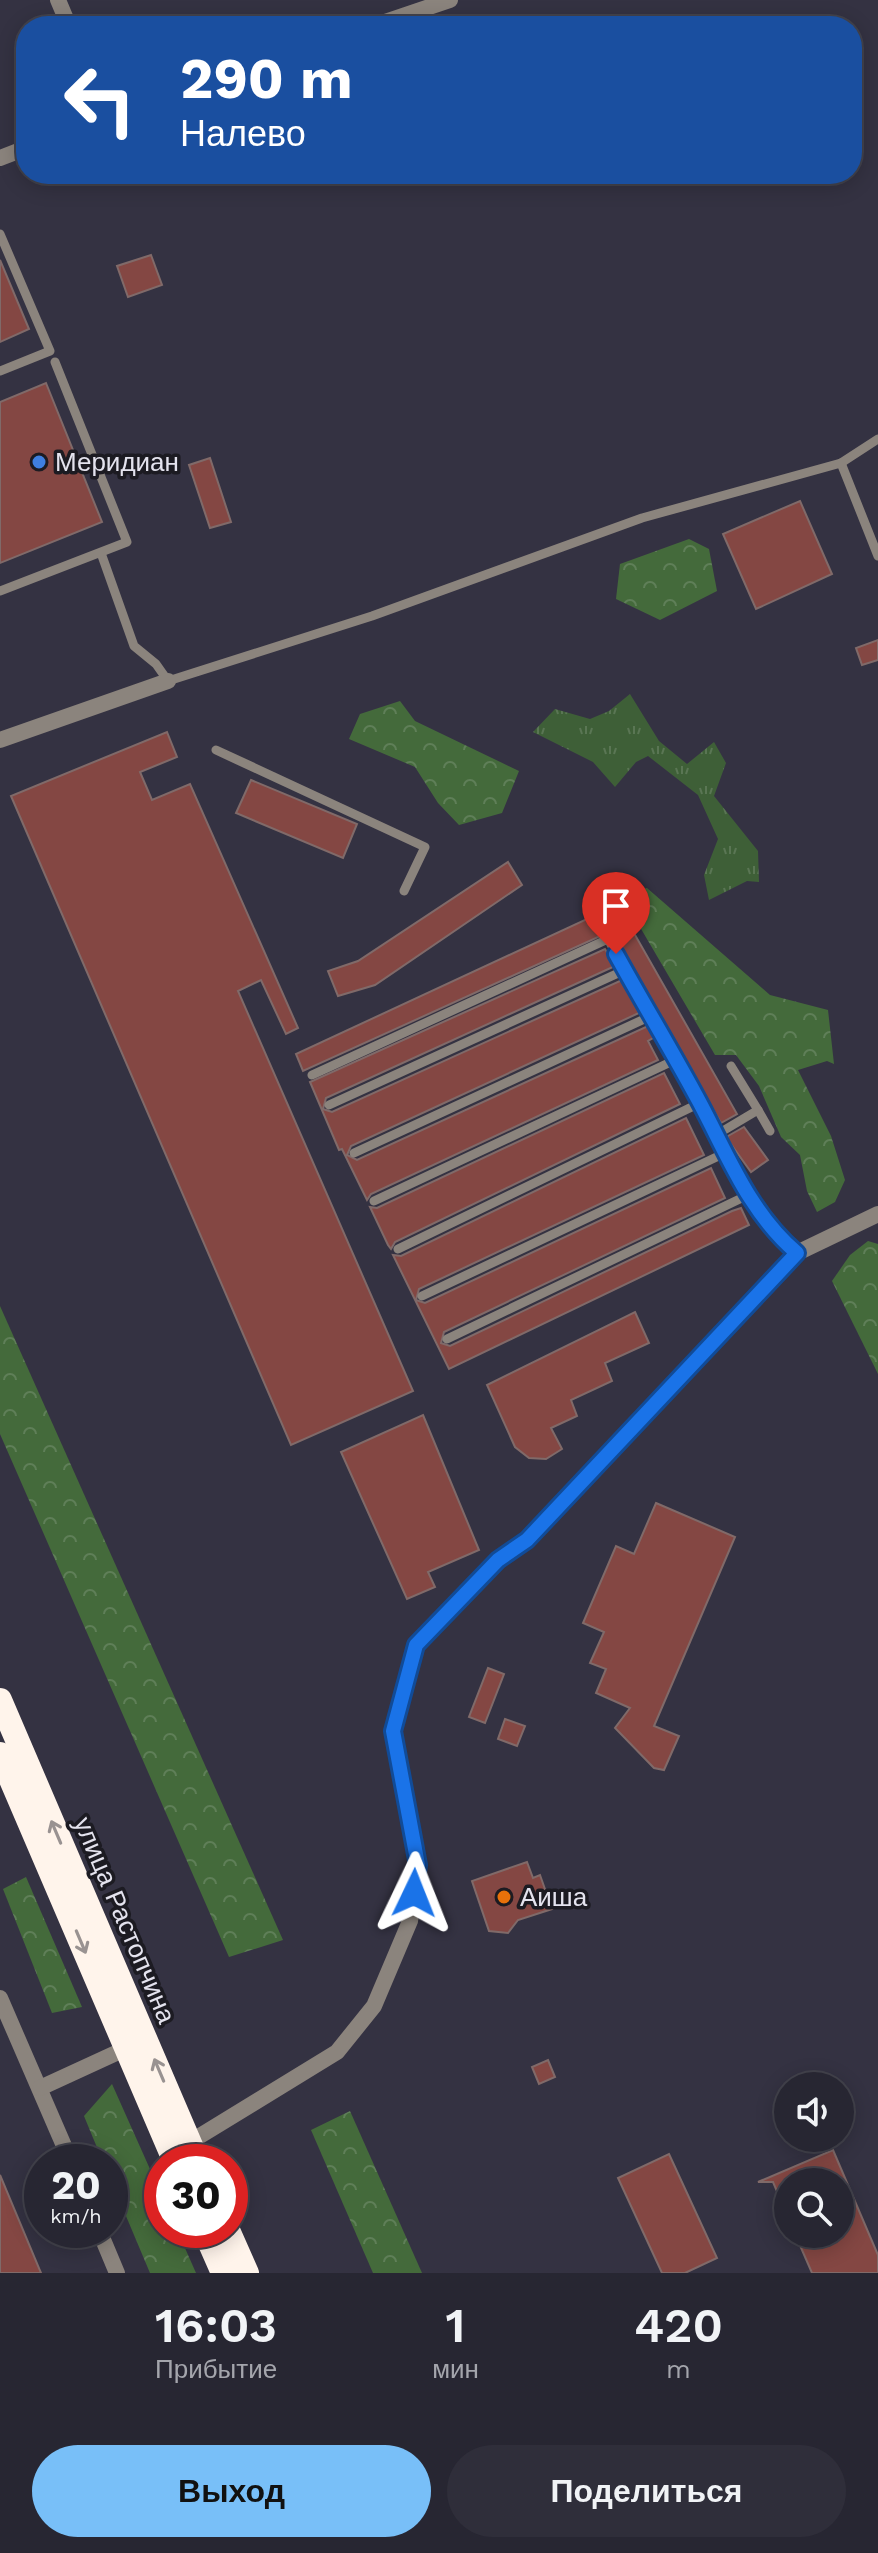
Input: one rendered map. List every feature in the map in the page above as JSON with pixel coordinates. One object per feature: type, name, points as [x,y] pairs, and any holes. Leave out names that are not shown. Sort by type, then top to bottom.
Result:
[{"type":"highway","name":"улица Растопчина","points":[[0,1700],[191,2144]]},
{"type":"highway","name":"улица Растопчина","points":[[0,1754],[167,2144]]},
{"type":"highway","points":[[212,2248],[223,2273]]},
{"type":"highway","points":[[236,2248],[247,2273]]},
{"type":"street","points":[[403,16],[450,0]]},
{"type":"street","points":[[0,740],[168,681]]},
{"type":"street","points":[[205,2144],[337,2052],[374,2006],[410,1921],[418,1865],[393,1731],[416,1645],[498,1560],[527,1540],[797,1253],[878,1214]]},
{"type":"street","points":[[0,1998],[63,2144]]},
{"type":"street","name":"улица Растопчина","points":[[40,2088],[127,2048]]},
{"type":"street","points":[[107,2248],[117,2273]]},
{"type":"lane","points":[[0,234],[50,351],[0,371]]},
{"type":"lane","points":[[0,591],[127,542],[55,362]]},
{"type":"lane","points":[[101,553],[134,646],[156,664],[168,681],[372,616],[642,518],[841,463],[878,439]]},
{"type":"lane","points":[[841,463],[878,556]]},
{"type":"lane","points":[[216,750],[425,847],[404,891]]},
{"type":"lane","points":[[312,1075],[608,939],[700,1103],[746,1196],[777,1236],[797,1253]]},
{"type":"lane","points":[[329,1105],[625,970]]},
{"type":"lane","points":[[354,1153],[651,1016]]},
{"type":"lane","points":[[374,1201],[675,1060]]},
{"type":"lane","points":[[731,1066],[770,1131]]},
{"type":"lane","points":[[398,1249],[700,1103]]},
{"type":"lane","points":[[716,1135],[758,1110]]},
{"type":"lane","points":[[422,1296],[725,1153]]},
{"type":"lane","points":[[447,1339],[746,1196]]},
{"type":"green space","points":[[689,539],[709,549],[717,591],[660,620],[616,599],[620,564]]},
{"type":"green space","points":[[630,694],[659,741],[687,764],[714,742],[726,763],[714,796],[758,851],[759,882],[747,881],[709,900],[704,875],[718,839],[698,795],[648,756],[636,762],[615,787],[593,762],[533,732],[555,709],[590,719],[609,711]]},
{"type":"green space","points":[[400,701],[415,721],[519,771],[502,813],[459,825],[438,803],[415,767],[349,739],[360,714]]},
{"type":"green space","points":[[647,888],[770,995],[828,1010],[834,1064],[827,1061],[798,1070],[831,1136],[845,1180],[835,1202],[817,1212],[807,1191],[800,1155],[781,1137],[759,1086],[736,1055],[715,1055],[620,893]]},
{"type":"green space","points":[[868,1241],[878,1244],[878,1374],[832,1281],[850,1255]]},
{"type":"green space","points":[[0,1306],[283,1940],[229,1957],[0,1434]]},
{"type":"green space","points":[[26,1877],[82,2007],[52,2013],[3,1889]]},
{"type":"green space","points":[[112,2084],[144,2156],[144,2248],[185,2248],[196,2273],[150,2273],[128,2221],[128,2144],[96,2144],[84,2116]]},
{"type":"green space","points":[[350,2111],[422,2273],[373,2273],[311,2130]]},
{"type":"building","points":[[151,255],[162,285],[128,297],[117,266]]},
{"type":"building","points":[[0,260],[29,329],[0,342]]},
{"type":"building","name":"Меридиан","points":[[46,383],[102,522],[0,563],[0,402]]},
{"type":"building","points":[[210,458],[231,522],[210,528],[189,465]]},
{"type":"building","points":[[800,501],[832,574],[756,609],[723,534]]},
{"type":"building","points":[[878,640],[878,660],[862,665],[856,648]]},
{"type":"building","points":[[167,732],[177,757],[140,772],[152,800],[190,784],[298,1028],[286,1034],[261,980],[238,991],[413,1391],[291,1445],[11,796]]},
{"type":"building","points":[[251,780],[357,824],[343,858],[236,813]]},
{"type":"building","points":[[508,862],[522,885],[375,985],[338,996],[328,971],[358,961]]},
{"type":"building","points":[[602,912],[609,928],[626,919],[737,1114],[721,1123],[609,932],[303,1071],[296,1054]]},
{"type":"building","points":[[605,949],[615,966],[326,1098],[323,1109],[332,1112],[622,980],[641,1012],[351,1146],[347,1155],[357,1160],[648,1026],[655,1037],[648,1041],[658,1060],[371,1194],[367,1200],[342,1149],[339,1150],[310,1082]]},
{"type":"building","points":[[664,1073],[680,1104],[395,1242],[391,1249],[388,1245],[370,1207],[377,1208]]},
{"type":"building","points":[[686,1118],[704,1155],[419,1289],[416,1300],[425,1303],[711,1168],[725,1198],[444,1332],[441,1343],[450,1346],[732,1211],[741,1208],[749,1225],[449,1369],[393,1255],[401,1256]]},
{"type":"building","points":[[744,1127],[768,1160],[751,1172],[728,1140],[728,1136]]},
{"type":"building","points":[[635,1312],[649,1343],[605,1363],[612,1381],[571,1400],[577,1416],[551,1428],[562,1449],[546,1459],[529,1458],[515,1447],[487,1385]]},
{"type":"building","points":[[423,1415],[479,1550],[428,1572],[435,1587],[407,1599],[341,1452]]},
{"type":"building","points":[[656,1503],[735,1537],[654,1726],[679,1736],[664,1770],[654,1768],[615,1728],[630,1708],[596,1693],[606,1669],[590,1663],[604,1632],[583,1623],[616,1546],[634,1554]]},
{"type":"building","points":[[488,1668],[504,1674],[485,1723],[469,1717]]},
{"type":"building","points":[[505,1719],[525,1726],[517,1746],[498,1739]]},
{"type":"building","points":[[527,1862],[533,1878],[540,1875],[552,1909],[518,1920],[508,1933],[489,1931],[472,1881]]},
{"type":"building","points":[[548,2060],[555,2077],[539,2084],[532,2067]]},
{"type":"building","points":[[834,2152],[841,2168],[791,2168]]},
{"type":"building","points":[[669,2154],[717,2258],[685,2273],[662,2273],[618,2178]]},
{"type":"building","points":[[0,2175],[24,2232],[24,2248],[31,2248],[41,2273],[0,2273]]},
{"type":"building","points":[[774,2175],[774,2184],[758,2182]]},
{"type":"building","points":[[854,2199],[878,2255],[878,2273],[812,2273],[801,2248],[854,2248]]},
{"type":"place","name":"Меридиан","points":[[39,462]]},
{"type":"place","name":"Аиша","points":[[504,1897]]},
{"type":"route","points":[[414,1893],[418,1865],[393,1731],[416,1645],[456,1608],[498,1560],[527,1540],[797,1253],[777,1236],[746,1196],[700,1103],[616,954]]}]
